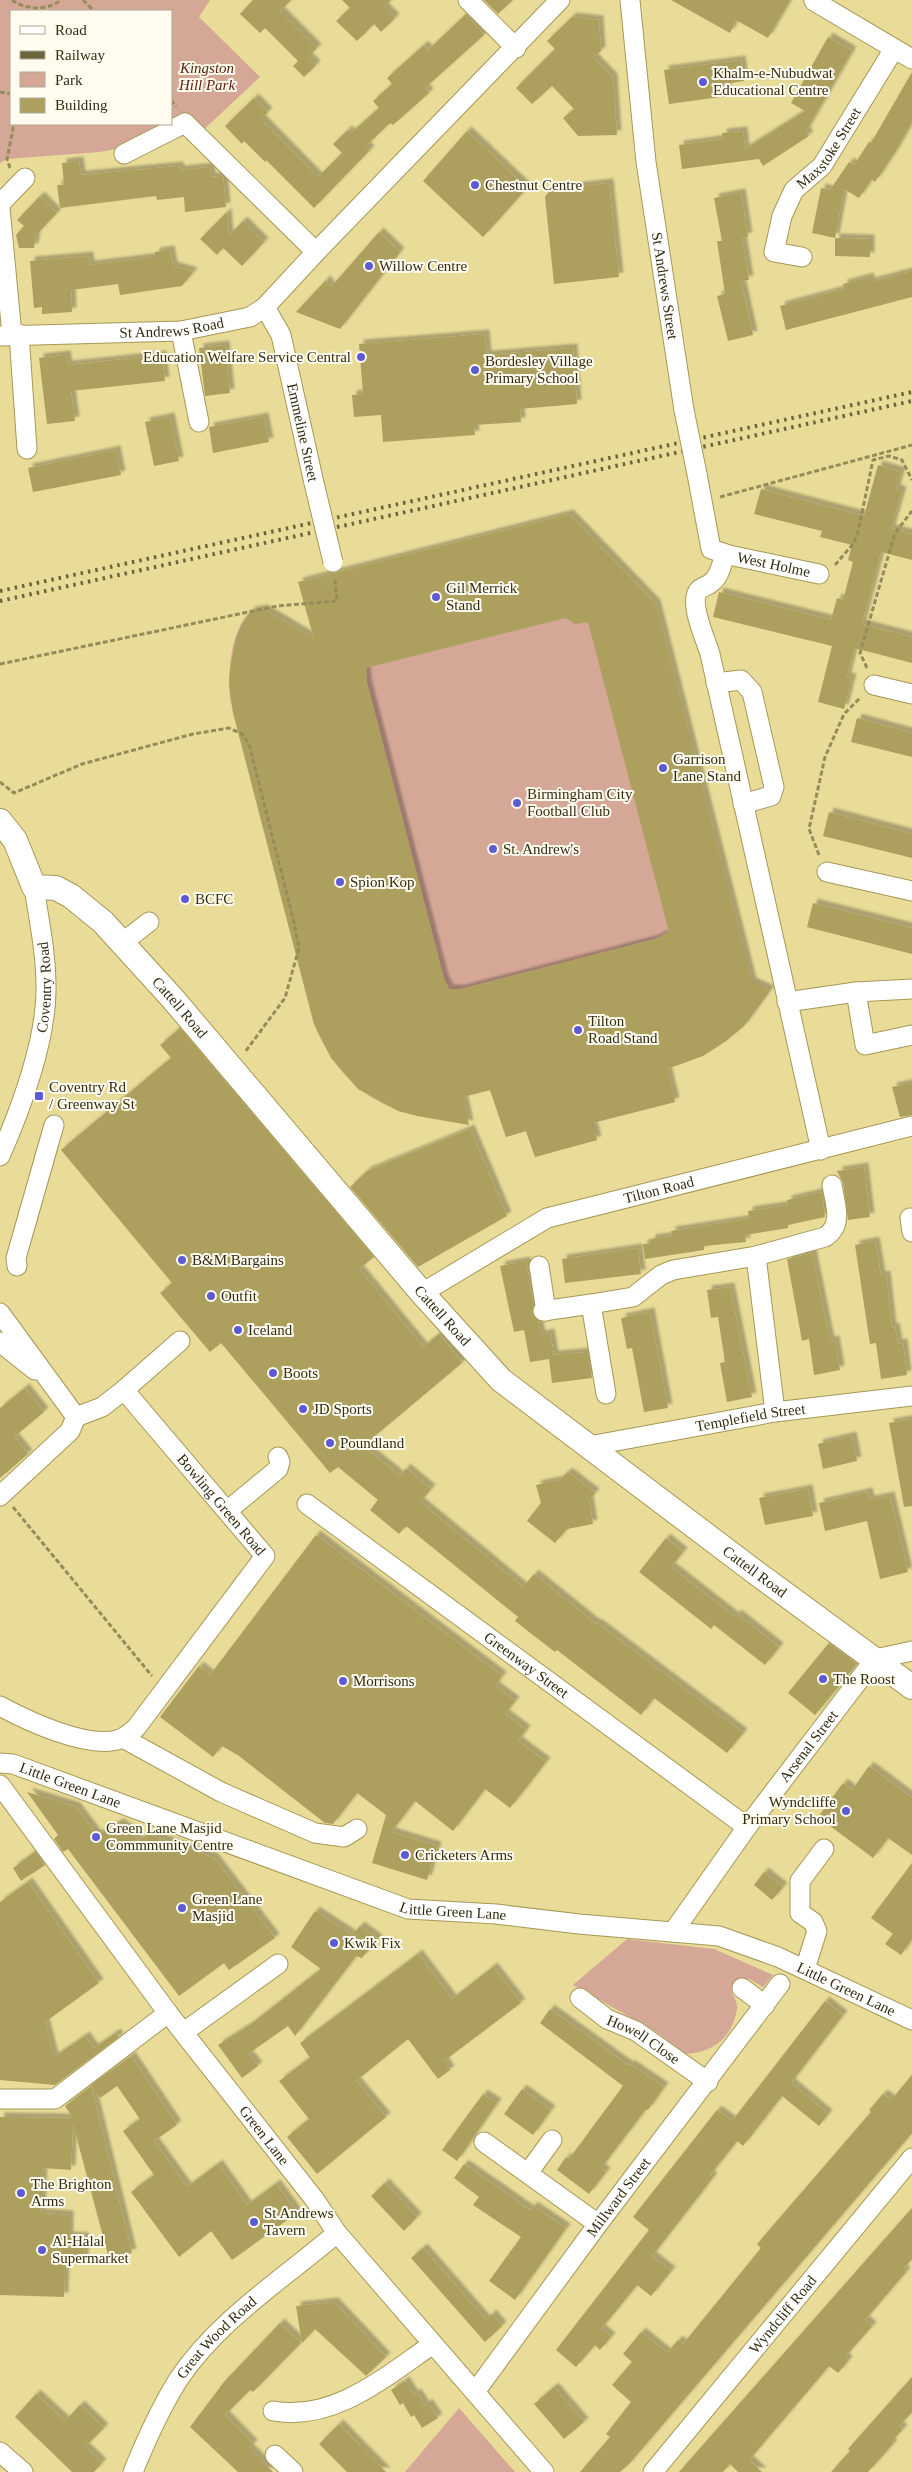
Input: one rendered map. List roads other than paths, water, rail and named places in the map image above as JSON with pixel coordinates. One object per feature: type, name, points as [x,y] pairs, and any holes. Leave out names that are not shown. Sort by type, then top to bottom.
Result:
[{"type":"main road","name":"Coventry Road","points":[[0,821],[15,840],[34,887]]},
{"type":"main road","name":"Cattell Road","points":[[34,887],[56,888],[70,896],[103,922],[233,1069],[422,1293],[501,1380],[912,1687]]},
{"type":"street","points":[[468,0],[516,48]]},
{"type":"street","name":"St Andrews Road","points":[[11,335],[181,331],[250,317],[265,308],[316,252],[516,48],[560,0]]},
{"type":"street","name":"St Andrews Street","points":[[630,0],[646,162],[684,410],[711,549],[727,554]]},
{"type":"street","points":[[814,1],[912,58]]},
{"type":"street","name":"Maxstoke Street","points":[[802,257],[774,252],[782,216],[794,190],[822,166],[894,49]]},
{"type":"street","points":[[124,154],[185,123],[316,252]]},
{"type":"street","points":[[0,204],[21,181]]},
{"type":"street","points":[[0,208],[11,335],[27,449]]},
{"type":"street","name":"Emmeline Street","points":[[265,308],[281,335],[333,562]]},
{"type":"street","points":[[181,331],[199,422]]},
{"type":"street","points":[[727,554],[718,575],[712,583],[700,589],[695,596],[694,605],[710,654],[821,1150]]},
{"type":"street","name":"West Holme","points":[[727,554],[819,574]]},
{"type":"street","points":[[716,683],[742,680],[752,692],[774,787],[771,796],[743,804]]},
{"type":"street","points":[[874,685],[912,694]]},
{"type":"street","points":[[826,872],[912,891]]},
{"type":"street","name":"Coventry Road","points":[[0,1156],[22,1100],[42,1027],[46,988],[44,951],[34,887]]},
{"type":"street","points":[[122,943],[149,922]]},
{"type":"street","points":[[788,1002],[856,992],[912,989]]},
{"type":"street","points":[[856,992],[865,1045],[912,1035]]},
{"type":"street","points":[[17,1266],[16,1258],[54,1125]]},
{"type":"street","name":"Tilton Road","points":[[422,1293],[547,1218],[912,1126]]},
{"type":"street","points":[[539,1266],[545,1311],[633,1297],[662,1274],[673,1270],[756,1256],[825,1237],[834,1229],[837,1218],[832,1186]]},
{"type":"street","points":[[756,1256],[775,1412]]},
{"type":"street","points":[[591,1304],[595,1339],[599,1345],[606,1394]]},
{"type":"street","points":[[0,1313],[76,1417]]},
{"type":"street","points":[[1,1495],[70,1431],[76,1417],[102,1407],[180,1341]]},
{"type":"street","points":[[0,1342],[35,1370],[63,1397]]},
{"type":"street","name":"Bowling Green Road","points":[[123,1738],[136,1728],[163,1689],[265,1556],[124,1390]]},
{"type":"street","name":"Templefield Street","points":[[588,1446],[775,1412],[912,1396]]},
{"type":"street","points":[[227,1512],[278,1469],[280,1462],[278,1457]]},
{"type":"street","name":"Greenway Street","points":[[306,1504],[747,1827]]},
{"type":"street","points":[[875,1659],[912,1651]]},
{"type":"street","name":"Arsenal Street","points":[[674,1932],[747,1827],[875,1659]]},
{"type":"street","points":[[0,1706],[40,1725],[86,1740],[116,1741],[123,1738],[221,1792],[315,1833],[344,1837],[357,1829]]},
{"type":"street","name":"Little Green Lane","points":[[0,1763],[13,1764],[408,1908],[496,1914],[719,1936],[778,1957],[912,2020]]},
{"type":"street","name":"Green Lane","points":[[0,1785],[168,2013],[315,2200],[337,2234],[544,2472]]},
{"type":"street","points":[[805,1970],[817,1931],[813,1922],[800,1913],[800,1882],[824,1849]]},
{"type":"street","points":[[184,2032],[278,1964]]},
{"type":"street","name":"Millward Street","points":[[475,2392],[598,2224],[708,2082],[780,1984]]},
{"type":"street","points":[[742,1988],[765,2005]]},
{"type":"street","name":"Howell Close","points":[[580,1998],[607,2019],[636,2031],[708,2082]]},
{"type":"street","points":[[0,2100],[55,2099],[168,2013]]},
{"type":"street","points":[[528,2173],[552,2140]]},
{"type":"street","points":[[484,2142],[598,2224]]},
{"type":"street","name":"Wyndcliff Road","points":[[653,2472],[912,2158]]},
{"type":"street","name":"Great Wood Road","points":[[133,2472],[159,2412],[179,2378],[206,2346],[237,2314],[337,2234]]},
{"type":"street","points":[[272,2411],[302,2412],[329,2407],[370,2386],[433,2344]]},
{"type":"street","points":[[0,2452],[23,2472]]},
{"type":"street","points":[[275,2456],[293,2472]]},
{"type":"railway","points":[[0,591],[912,392]]},
{"type":"railway","points":[[0,601],[912,401]]},
{"type":"place","name":"Khalm-e-Nubudwat Educational Centre","points":[[703,82]]},
{"type":"place","name":"Chestnut Centre","points":[[475,185]]},
{"type":"place","name":"Willow Centre","points":[[369,266]]},
{"type":"place","name":"Education Welfare Service Central","points":[[361,357]]},
{"type":"place","name":"Bordesley Village Primary School","points":[[475,370]]},
{"type":"place","name":"Gil Merrick Stand","points":[[436,597]]},
{"type":"place","name":"Garrison Lane Stand","points":[[663,768]]},
{"type":"place","name":"Birmingham City Football Club","points":[[517,803]]},
{"type":"place","name":"St. Andrew's","points":[[493,849]]},
{"type":"place","name":"Spion Kop","points":[[340,882]]},
{"type":"place","name":"BCFC","points":[[185,899]]},
{"type":"place","name":"Tilton Road Stand","points":[[578,1030]]},
{"type":"place","name":"Coventry Rd / Greenway St","points":[[39,1096]]},
{"type":"place","name":"B&M Bargains","points":[[182,1260]]},
{"type":"place","name":"Outfit","points":[[211,1296]]},
{"type":"place","name":"Iceland","points":[[238,1330]]},
{"type":"place","name":"Boots","points":[[273,1373]]},
{"type":"place","name":"JD Sports","points":[[303,1409]]},
{"type":"place","name":"Poundland","points":[[330,1443]]},
{"type":"place","name":"The Roost","points":[[823,1679]]},
{"type":"place","name":"Morrisons","points":[[343,1681]]},
{"type":"place","name":"Wyndcliffe Primary School","points":[[846,1811]]},
{"type":"place","name":"Green Lane Masjid Commmunity Centre","points":[[96,1837]]},
{"type":"place","name":"Cricketers Arms","points":[[405,1855]]},
{"type":"place","name":"Green Lane Masjid","points":[[182,1908]]},
{"type":"place","name":"Kwik Fix","points":[[334,1943]]},
{"type":"place","name":"The Brighton Arms","points":[[21,2193]]},
{"type":"place","name":"St Andrews Tavern","points":[[254,2222]]},
{"type":"place","name":"Al-Halal Supermarket","points":[[42,2250]]},
{"type":"park label","name":"Kingston Hill Park","points":[[207,76]]}]
